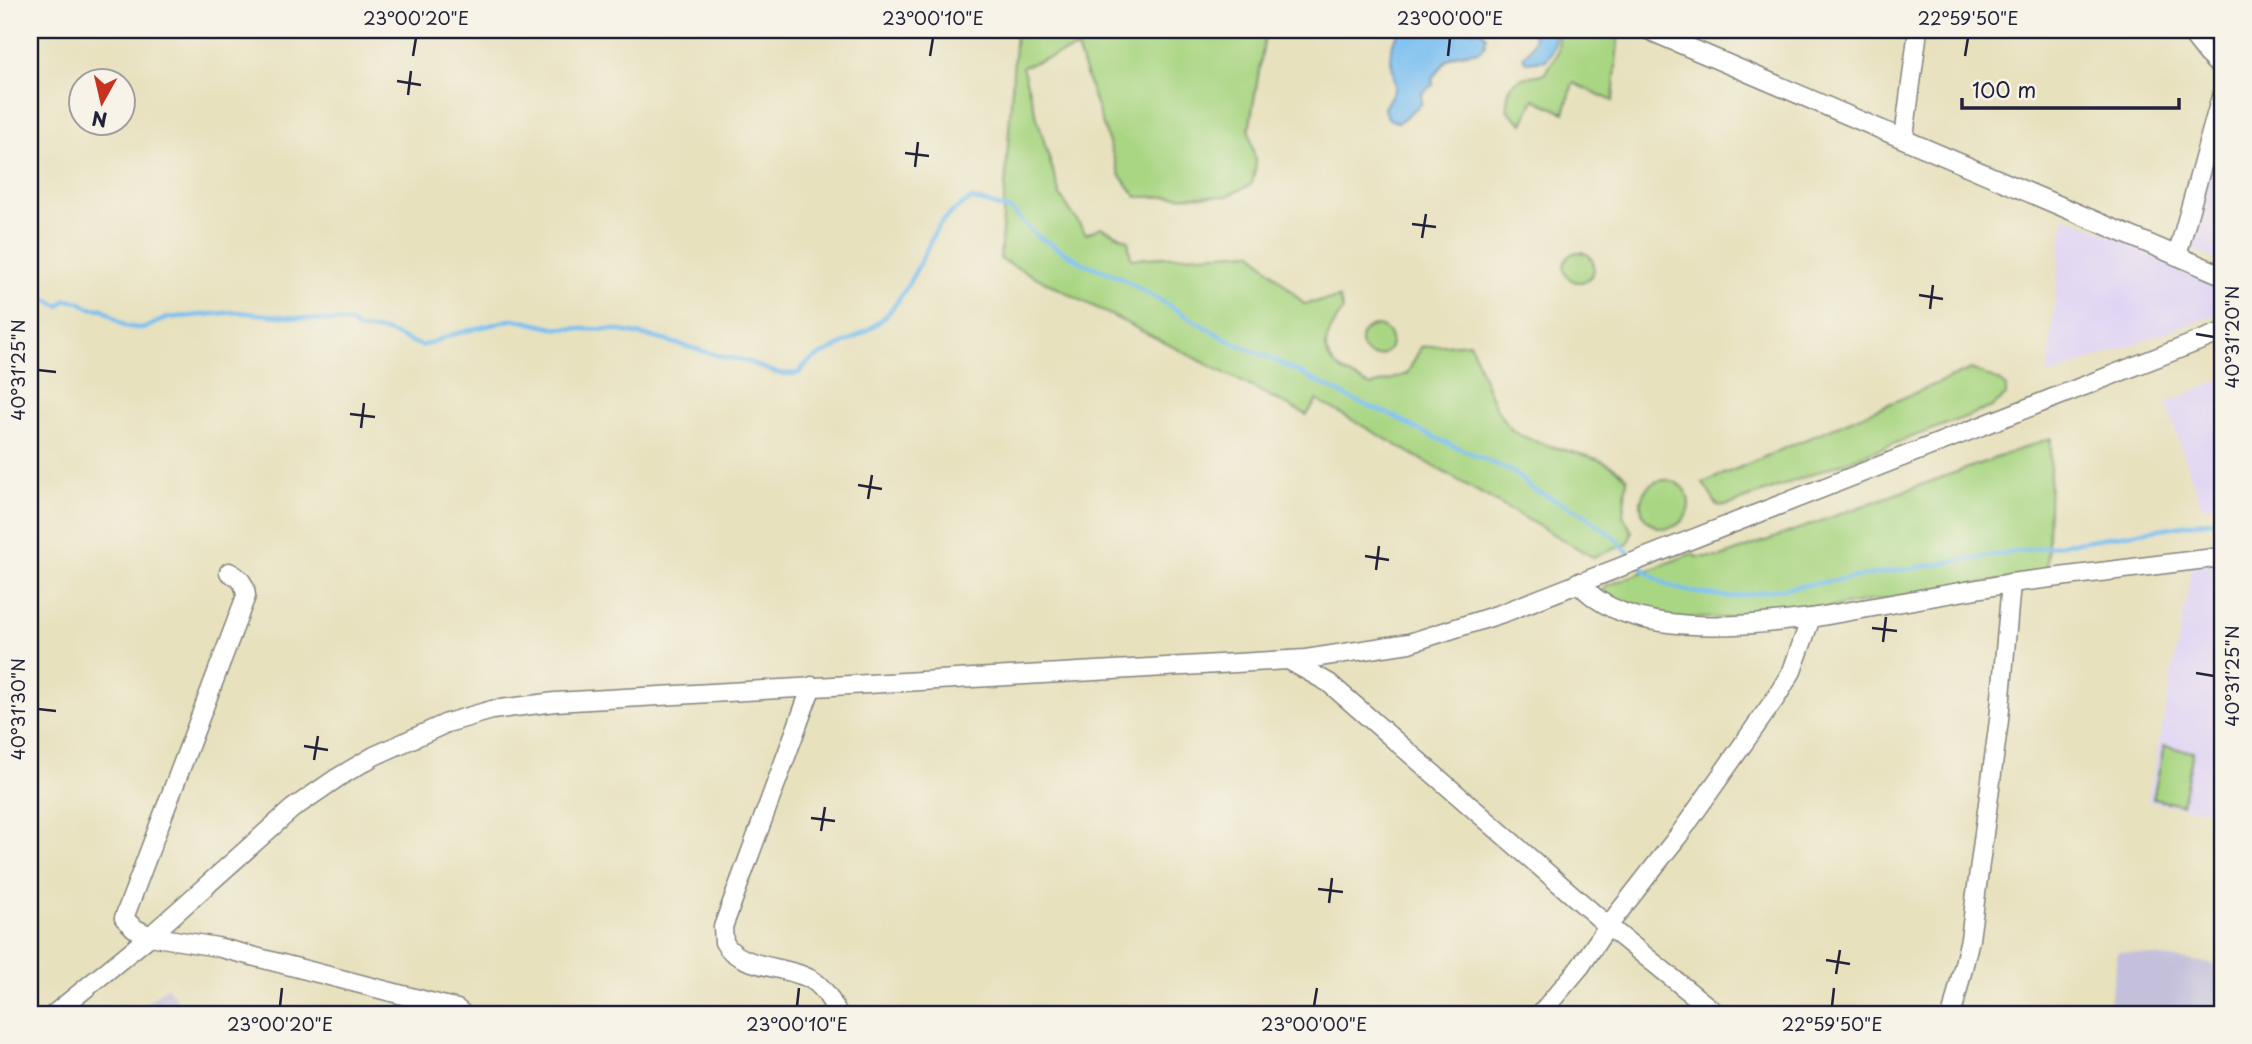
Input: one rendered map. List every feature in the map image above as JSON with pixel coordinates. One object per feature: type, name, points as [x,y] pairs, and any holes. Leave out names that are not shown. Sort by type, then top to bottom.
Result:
[{"type":"street","points":[[1648,30],[2222,275]]},
{"type":"street","points":[[1904,137],[1918,30]]},
{"type":"street","points":[[2194,30],[2193,36],[2222,69]]},
{"type":"street","points":[[2177,256],[2222,93]]},
{"type":"street","points":[[54,1014],[150,936],[292,809],[374,756],[447,723],[492,710],[555,702],[1287,660],[1346,654],[1409,643],[1472,624],[2222,332]]},
{"type":"street","points":[[1578,582],[1601,603],[1626,614],[1653,621],[1762,624],[2011,583],[2222,558]]},
{"type":"street","points":[[229,572],[239,578],[246,587],[246,596],[124,918],[134,928],[150,936],[217,947],[457,1009],[463,1014]]},
{"type":"street","points":[[1952,1014],[1972,926],[1999,720],[2011,583]]},
{"type":"street","points":[[1540,1014],[1580,967],[1608,926],[1679,835],[1777,695],[1792,671],[1811,618]]},
{"type":"street","points":[[1340,692],[1337,673],[1346,654]]},
{"type":"street","points":[[1287,660],[1318,675],[1340,692],[1608,926],[1717,1014]]},
{"type":"street","points":[[812,687],[723,927],[724,942],[738,957],[811,980],[827,993],[838,1014]]},
{"type":"shaded area","points":[[2222,124],[2222,262],[2189,249]]},
{"type":"shaded area","points":[[2064,216],[2222,279],[2222,312],[2047,376]]},
{"type":"shaded area","points":[[2222,379],[2222,504],[2202,507],[2166,403]]},
{"type":"shaded area","points":[[2222,557],[2222,813],[2148,802],[2193,562]]},
{"type":"shaded area","points":[[2118,951],[2222,965],[2222,1014],[2108,1014]]},
{"type":"shaded area","points":[[167,987],[189,1014],[133,1014]]},
{"type":"green space","points":[[1016,30],[1266,30],[1249,130],[1256,164],[1252,184],[1227,196],[1137,197],[1120,176],[1077,48],[1022,67],[1060,195],[1086,234],[1101,227],[1128,240],[1131,259],[1252,252],[1304,304],[1339,298],[1343,310],[1329,334],[1327,353],[1331,361],[1346,373],[1371,386],[1407,374],[1421,347],[1470,343],[1493,401],[1513,431],[1545,445],[1595,458],[1617,469],[1627,478],[1623,515],[1632,532],[1628,544],[1593,557],[1317,400],[1307,415],[1000,259]]},
{"type":"green space","points":[[1555,30],[1619,30],[1613,101],[1573,83],[1564,113],[1534,99],[1523,124],[1508,111],[1508,93],[1514,82],[1544,74],[1558,48]]},
{"type":"green space","points":[[1579,252],[1590,256],[1594,267],[1590,278],[1579,282],[1568,278],[1564,267],[1568,256]]},
{"type":"green space","points":[[1376,326],[1387,330],[1391,341],[1387,352],[1376,356],[1365,352],[1361,341],[1365,330]]},
{"type":"green space","points":[[1971,369],[1999,381],[2006,387],[2006,396],[1992,407],[1727,506],[1717,505],[1703,483]]},
{"type":"green space","points":[[2051,438],[2047,573],[1764,618],[1656,618],[1611,604],[1603,587],[1691,554],[1697,557],[1721,557]]},
{"type":"green space","points":[[1665,480],[1674,481],[1682,487],[1688,495],[1688,513],[1682,521],[1674,527],[1665,528],[1656,527],[1648,521],[1642,513],[1641,504],[1642,495],[1648,487],[1656,481]]},
{"type":"green space","points":[[2164,746],[2193,752],[2182,805],[2153,799]]},
{"type":"water","points":[[1402,30],[1481,30],[1486,36],[1485,45],[1479,51],[1458,54],[1447,60],[1432,78],[1433,85],[1423,92],[1422,103],[1399,122],[1388,118],[1384,108],[1395,89],[1391,52],[1392,45]]},
{"type":"water","points":[[1532,30],[1552,30],[1554,46],[1546,60],[1526,62],[1523,57],[1532,45]]},
{"type":"waterway","points":[[30,293],[60,306],[66,300],[80,302],[89,308],[103,309],[125,326],[136,328],[145,328],[167,318],[237,312],[351,323],[358,329],[385,331],[422,346],[451,335],[514,319],[553,328],[616,330],[746,361],[770,371],[799,373],[813,359],[863,333],[886,316],[905,289],[939,225],[952,212],[972,199],[1011,210],[1034,234],[1083,263],[1118,276],[1226,339],[1513,472],[1533,489],[1582,513],[1614,537],[1632,557]]},
{"type":"waterway","points":[[1641,566],[1650,575],[1671,586],[1731,597],[2222,519]]}]
